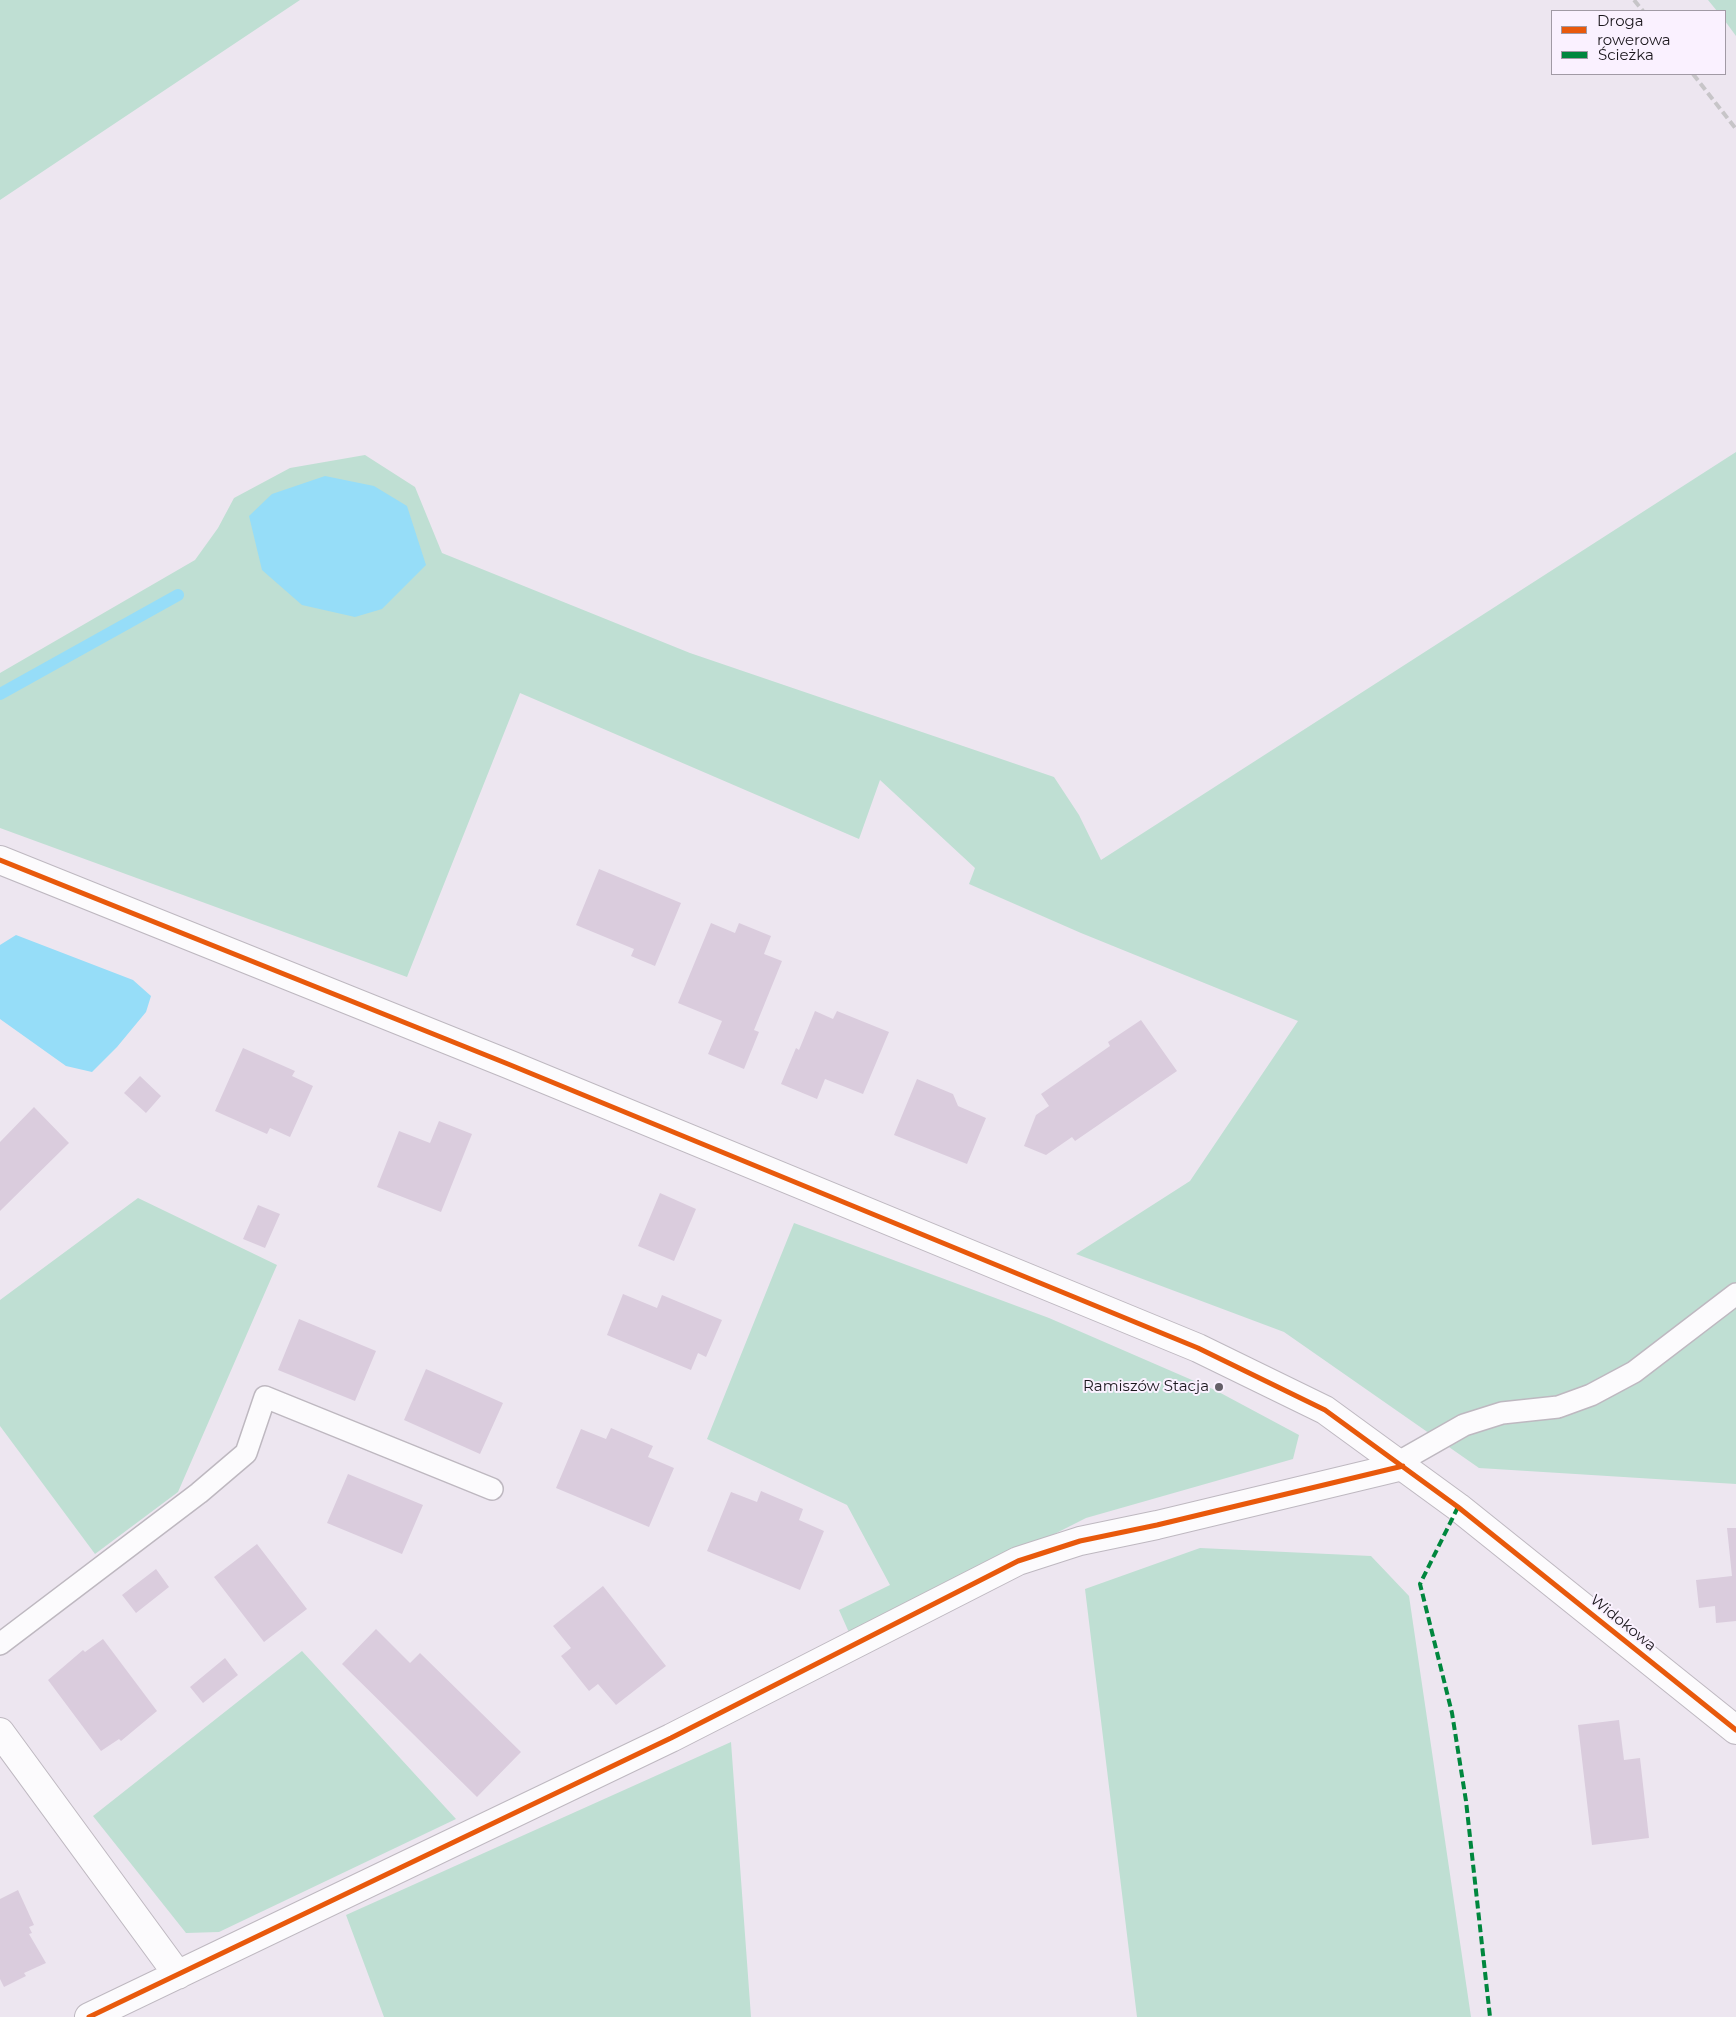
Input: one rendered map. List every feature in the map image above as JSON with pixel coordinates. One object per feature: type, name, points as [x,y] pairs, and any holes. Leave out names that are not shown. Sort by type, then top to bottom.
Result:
[{"type":"street","name":"Widokowa","points":[[0,860],[508,1064],[1198,1348],[1325,1410],[1401,1464],[1494,1535],[1736,1730]]},
{"type":"street","points":[[89,2017],[671,1738],[1018,1561],[1080,1541],[1401,1464]]},
{"type":"street","points":[[0,1732],[178,1975]]},
{"type":"lane","points":[[1401,1464],[1464,1424],[1502,1413],[1558,1407],[1590,1395],[1634,1372],[1736,1294]]},
{"type":"lane","points":[[0,1644],[199,1493],[246,1453],[265,1397],[492,1489]]},
{"type":"green space","points":[[0,0],[300,0],[0,200]]},
{"type":"green space","points":[[1708,0],[1736,0],[1736,36],[1726,22],[1726,10],[1716,10]]},
{"type":"green space","points":[[1736,452],[1736,1484],[1479,1468],[1284,1332],[1076,1254],[1190,1181],[1298,1021],[1081,933],[969,884],[975,868],[880,780],[859,839],[520,693],[407,977],[0,828],[0,673],[195,560],[218,528],[234,498],[290,468],[365,455],[415,487],[442,553],[690,653],[1054,777],[1079,815],[1101,860]]},
{"type":"green space","points":[[138,1198],[277,1265],[178,1492],[95,1554],[0,1426],[0,1300]]},
{"type":"green space","points":[[794,1223],[1049,1318],[1215,1390],[1299,1435],[1293,1459],[1086,1518],[851,1637],[839,1610],[890,1585],[847,1505],[707,1439]]},
{"type":"green space","points":[[1200,1548],[1371,1556],[1409,1596],[1471,2017],[1137,2017],[1085,1589]]},
{"type":"green space","points":[[302,1651],[456,1819],[219,1932],[186,1933],[93,1816]]},
{"type":"green space","points":[[731,1742],[751,2017],[384,2017],[346,1915]]},
{"type":"water","points":[[325,476],[374,486],[407,506],[426,565],[382,609],[355,617],[302,605],[262,570],[249,516],[272,494]]},
{"type":"water","points":[[16,935],[133,980],[151,996],[146,1012],[117,1047],[92,1072],[66,1066],[0,1019],[0,945]]},
{"type":"building","points":[[599,869],[681,903],[655,966],[631,956],[634,949],[576,925]]},
{"type":"building","points":[[711,923],[735,933],[739,923],[771,936],[764,954],[782,961],[754,1030],[759,1032],[744,1069],[708,1054],[722,1021],[678,1003]]},
{"type":"building","points":[[815,1011],[833,1019],[837,1011],[889,1032],[863,1094],[825,1079],[817,1099],[781,1084],[796,1048],[799,1050]]},
{"type":"building","points":[[1141,1020],[1177,1071],[1075,1141],[1072,1137],[1046,1155],[1024,1146],[1036,1115],[1049,1106],[1041,1094],[1110,1046],[1108,1042]]},
{"type":"building","points":[[243,1048],[295,1071],[292,1076],[313,1086],[290,1137],[270,1128],[267,1134],[215,1111]]},
{"type":"building","points":[[140,1076],[161,1096],[146,1113],[124,1093]]},
{"type":"building","points":[[917,1079],[953,1094],[958,1106],[986,1118],[967,1164],[894,1135]]},
{"type":"building","points":[[34,1107],[69,1143],[0,1211],[0,1142]]},
{"type":"building","points":[[439,1121],[472,1134],[441,1212],[377,1187],[399,1131],[430,1143]]},
{"type":"building","points":[[660,1193],[696,1209],[674,1261],[638,1246]]},
{"type":"building","points":[[258,1205],[280,1214],[265,1248],[243,1239]]},
{"type":"building","points":[[623,1294],[657,1308],[662,1295],[722,1320],[706,1357],[698,1353],[691,1370],[607,1335]]},
{"type":"building","points":[[299,1319],[376,1351],[355,1401],[278,1370]]},
{"type":"building","points":[[426,1369],[503,1403],[480,1454],[404,1420]]},
{"type":"building","points":[[611,1428],[653,1446],[648,1457],[674,1468],[649,1527],[556,1488],[581,1429],[606,1439]]},
{"type":"building","points":[[348,1474],[423,1505],[402,1554],[327,1523]]},
{"type":"building","points":[[761,1491],[803,1509],[799,1520],[824,1531],[800,1590],[707,1551],[731,1492],[757,1502]]},
{"type":"building","points":[[1727,1528],[1736,1528],[1736,1621],[1716,1623],[1715,1606],[1699,1608],[1696,1580],[1732,1576]]},
{"type":"building","points":[[257,1544],[307,1609],[264,1642],[214,1577]]},
{"type":"building","points":[[156,1569],[169,1587],[136,1613],[122,1595]]},
{"type":"building","points":[[603,1586],[666,1666],[616,1705],[598,1684],[589,1691],[561,1656],[571,1648],[553,1626]]},
{"type":"building","points":[[376,1629],[410,1663],[420,1653],[521,1752],[477,1797],[342,1664]]},
{"type":"building","points":[[103,1639],[157,1711],[121,1741],[119,1739],[101,1751],[48,1680],[83,1650],[85,1652]]},
{"type":"building","points":[[225,1658],[238,1675],[203,1703],[190,1687]]},
{"type":"building","points":[[1619,1720],[1624,1760],[1640,1758],[1649,1838],[1592,1845],[1578,1725]]},
{"type":"building","points":[[18,1890],[34,1925],[29,1927],[32,1933],[29,1934],[46,1963],[24,1973],[26,1976],[4,1987],[0,1979],[0,1899]]},
{"type":"waterway","points":[[0,694],[178,595]]},
{"type":"railway","points":[[1634,0],[1642,10]]},
{"type":"railway","points":[[1694,75],[1736,129]]},
{"type":"marked path","points":[[1458,1507],[1420,1584],[1452,1713],[1466,1801],[1490,2017]]},
{"type":"cycle path","points":[[0,860],[508,1064],[1198,1348],[1325,1410],[1458,1507],[1736,1730]]},
{"type":"cycle path","points":[[89,2017],[671,1738],[1018,1561],[1080,1541],[1157,1525],[1403,1466]]},
{"type":"place","name":"Ramiszów Stacja","points":[[1219,1387]]}]
